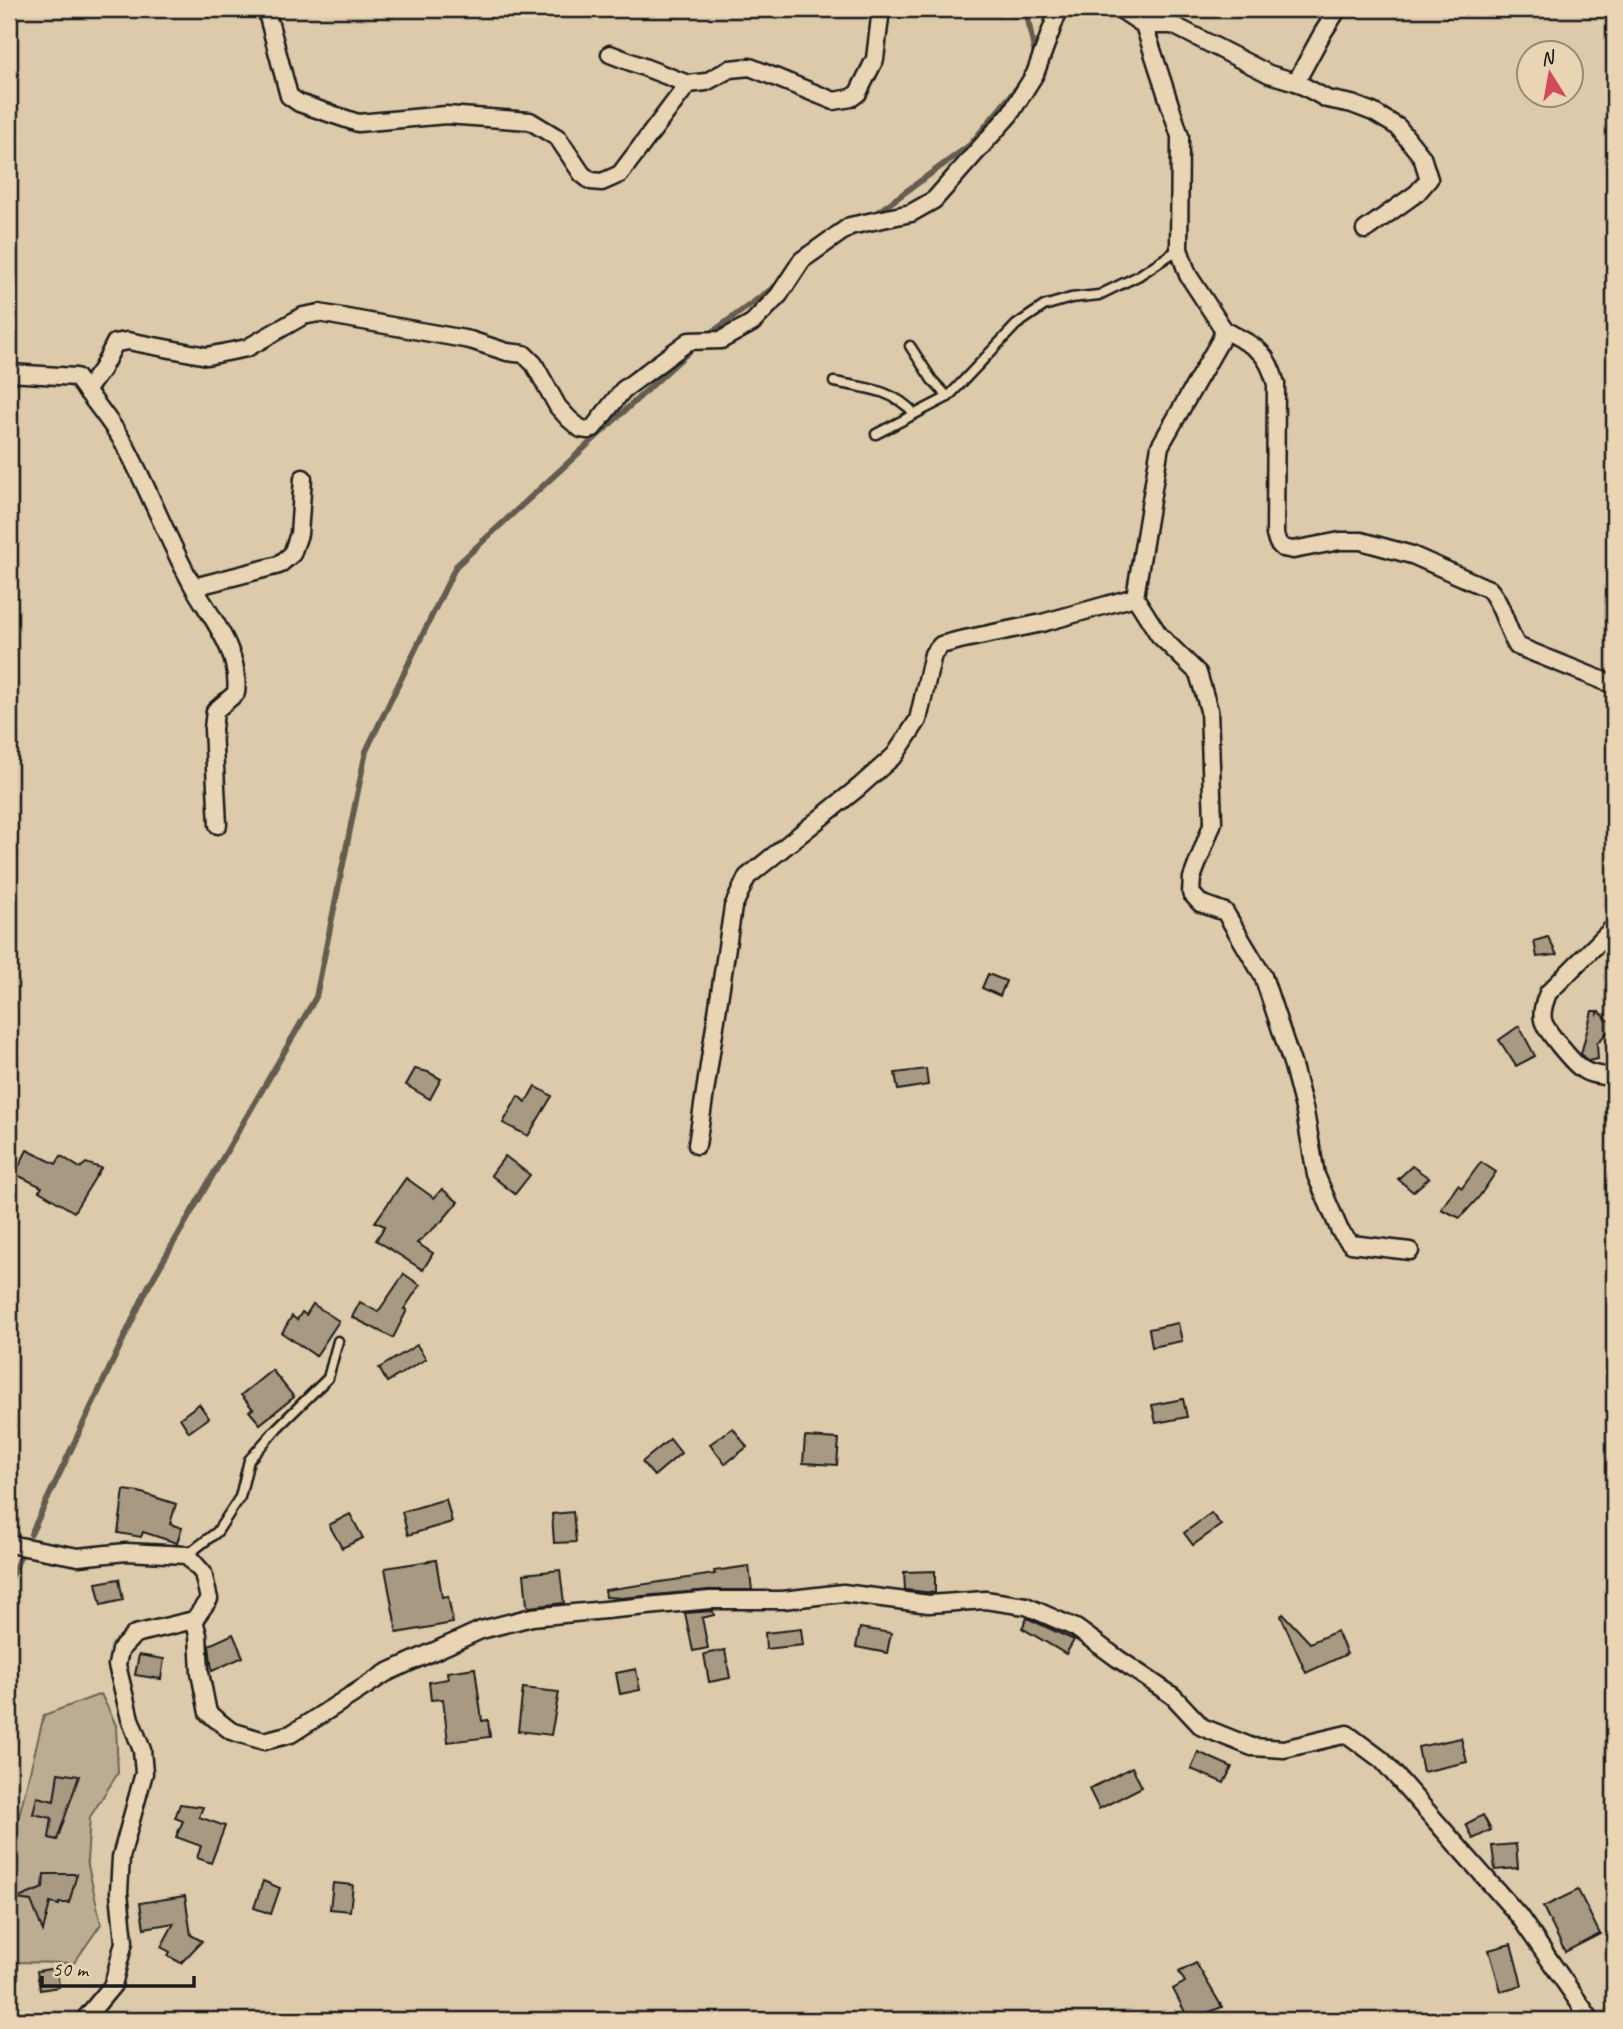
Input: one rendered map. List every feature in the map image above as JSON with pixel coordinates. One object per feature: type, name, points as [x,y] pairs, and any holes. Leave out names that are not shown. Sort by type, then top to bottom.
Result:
[{"type":"street","points":[[266,9],[289,96],[299,103],[358,123],[446,115],[530,121],[558,138],[582,174],[591,181],[602,182],[620,174],[688,85]]},
{"type":"street","points":[[610,54],[688,85],[706,82],[730,69],[750,67],[834,101],[851,98],[858,93],[875,59],[881,9]]},
{"type":"street","points":[[86,391],[115,344],[128,341],[207,356],[247,348],[303,316],[319,313],[470,340],[507,352],[524,354],[534,364],[558,407],[581,429],[588,430],[593,428],[623,390],[689,341],[721,340],[752,323],[779,295],[802,260],[850,226],[911,213],[934,200],[1010,114],[1035,74],[1059,9]]},
{"type":"street","points":[[1120,9],[1144,25],[1173,25],[1269,74],[1296,82],[1328,99],[1373,111],[1398,127],[1422,158],[1429,179],[1417,193],[1365,230]]},
{"type":"street","points":[[1173,25],[1181,9]]},
{"type":"street","points":[[1296,82],[1338,9]]},
{"type":"street","points":[[1144,25],[1180,136],[1180,249],[1188,275],[1224,330],[1260,350],[1270,365],[1276,384],[1275,535],[1278,543],[1283,548],[1293,550],[1340,541],[1361,541],[1412,555],[1489,589],[1496,598],[1517,646],[1614,685]]},
{"type":"street","points":[[1224,330],[1160,446],[1135,597],[1159,635],[1198,673],[1209,709],[1213,821],[1192,878],[1191,893],[1200,903],[1225,912],[1263,976],[1302,1100],[1316,1175],[1340,1230],[1352,1244],[1410,1251]]},
{"type":"street","points":[[9,373],[76,377],[124,444],[194,587],[214,618],[234,664],[237,680],[236,693],[215,711],[213,729],[218,825]]},
{"type":"street","points":[[194,587],[279,565],[292,555],[299,534],[303,478]]},
{"type":"street","points":[[697,1145],[733,906],[747,877],[895,755],[918,720],[933,654],[941,645],[1135,597]]},
{"type":"street","points":[[1614,927],[1548,993],[1543,1007],[1543,1021],[1548,1032],[1582,1069],[1614,1077]]},
{"type":"street","points":[[9,1545],[78,1557],[126,1552],[187,1555],[203,1573],[209,1598],[194,1619],[135,1634],[120,1650],[117,1665],[130,1719],[142,1750],[144,1773],[121,1857],[119,1892],[124,1942],[113,1985],[83,2020]]},
{"type":"street","points":[[194,1619],[208,1713],[231,1731],[264,1741],[290,1734],[386,1673],[481,1630],[532,1617],[710,1600],[783,1600],[843,1593],[929,1604],[985,1600],[1026,1606],[1076,1628],[1173,1696],[1202,1727],[1252,1747],[1284,1749],[1347,1734],[1382,1760],[1519,1916],[1591,2020]]},
{"type":"lane","points":[[876,434],[948,397],[1016,325],[1044,306],[1071,298],[1099,295],[1138,276],[1180,249]]},
{"type":"lane","points":[[910,346],[932,380],[948,397]]},
{"type":"lane","points":[[834,382],[892,395],[914,413]]},
{"type":"lane","points":[[187,1555],[218,1532],[240,1497],[249,1460],[328,1378],[338,1341]]},
{"type":"shaded area","points":[[101,1694],[116,1725],[118,1773],[90,1817],[87,1861],[101,1924],[74,1963],[9,1962],[9,1856],[44,1715]]},
{"type":"building","points":[[1548,937],[1557,955],[1537,957],[1534,941]]},
{"type":"building","points":[[988,974],[1006,981],[1000,996],[982,988]]},
{"type":"building","points":[[1592,1011],[1597,1011],[1597,1014],[1599,1011],[1614,1026],[1597,1043],[1598,1059],[1588,1061],[1581,1054]]},
{"type":"building","points":[[1519,1026],[1535,1056],[1516,1066],[1499,1040]]},
{"type":"building","points":[[415,1069],[441,1079],[430,1099],[406,1085]]},
{"type":"building","points":[[926,1069],[928,1085],[898,1090],[895,1073]]},
{"type":"building","points":[[535,1086],[552,1096],[528,1136],[503,1123],[518,1096],[526,1102]]},
{"type":"building","points":[[27,1150],[56,1164],[61,1156],[80,1168],[86,1163],[101,1168],[74,1212],[39,1191],[42,1187],[15,1174]]},
{"type":"building","points":[[505,1156],[530,1175],[515,1194],[491,1175]]},
{"type":"building","points":[[1481,1162],[1496,1172],[1479,1197],[1460,1218],[1441,1209],[1458,1185],[1462,1188]]},
{"type":"building","points":[[1412,1166],[1429,1178],[1413,1192],[1398,1179]]},
{"type":"building","points":[[406,1178],[434,1198],[442,1189],[458,1202],[442,1221],[417,1243],[433,1253],[423,1270],[376,1240],[385,1226],[375,1222]]},
{"type":"building","points":[[404,1274],[420,1285],[404,1309],[407,1310],[393,1338],[352,1317],[360,1302],[378,1312]]},
{"type":"building","points":[[313,1304],[339,1321],[316,1356],[282,1333],[292,1316],[297,1320],[302,1312],[306,1315]]},
{"type":"building","points":[[1178,1323],[1182,1341],[1152,1347],[1149,1329]]},
{"type":"building","points":[[417,1345],[426,1359],[387,1382],[379,1368]]},
{"type":"building","points":[[272,1370],[294,1397],[260,1424],[249,1411],[253,1409],[241,1395]]},
{"type":"building","points":[[1183,1399],[1187,1417],[1156,1423],[1152,1405]]},
{"type":"building","points":[[199,1404],[209,1418],[189,1432],[180,1418]]},
{"type":"building","points":[[733,1428],[747,1447],[725,1464],[710,1444]]},
{"type":"building","points":[[805,1437],[839,1439],[837,1465],[803,1463]]},
{"type":"building","points":[[670,1439],[681,1453],[654,1476],[642,1462]]},
{"type":"building","points":[[124,1490],[176,1504],[170,1524],[182,1528],[177,1543],[143,1532],[141,1537],[118,1533]]},
{"type":"building","points":[[446,1499],[452,1522],[408,1535],[402,1512]]},
{"type":"building","points":[[573,1512],[576,1542],[554,1543],[552,1514]]},
{"type":"building","points":[[1211,1513],[1221,1525],[1193,1545],[1184,1533]]},
{"type":"building","points":[[350,1514],[363,1538],[342,1548],[329,1525]]},
{"type":"building","points":[[436,1560],[442,1597],[448,1596],[453,1623],[397,1633],[385,1568]]},
{"type":"building","points":[[749,1566],[752,1590],[606,1597],[605,1590],[715,1574],[714,1571]]},
{"type":"building","points":[[560,1570],[564,1603],[529,1607],[524,1574]]},
{"type":"building","points":[[935,1571],[935,1593],[905,1590],[904,1572]]},
{"type":"building","points":[[119,1579],[123,1600],[101,1605],[96,1583]]},
{"type":"building","points":[[713,1611],[714,1615],[702,1618],[708,1648],[693,1651],[685,1613]]},
{"type":"building","points":[[1283,1614],[1310,1643],[1337,1631],[1347,1654],[1306,1673],[1281,1616]]},
{"type":"building","points":[[1027,1618],[1074,1640],[1066,1654],[1022,1628]]},
{"type":"building","points":[[860,1628],[891,1633],[887,1653],[856,1647]]},
{"type":"building","points":[[801,1629],[803,1645],[766,1649],[765,1633]]},
{"type":"building","points":[[233,1634],[243,1657],[212,1671],[209,1645]]},
{"type":"building","points":[[725,1650],[730,1678],[709,1682],[704,1654]]},
{"type":"building","points":[[139,1655],[164,1659],[161,1679],[135,1675]]},
{"type":"building","points":[[475,1668],[482,1721],[488,1720],[490,1737],[448,1742],[443,1699],[431,1700],[429,1682],[448,1679],[447,1672]]},
{"type":"building","points":[[636,1669],[640,1690],[620,1694],[616,1673]]},
{"type":"building","points":[[523,1688],[559,1692],[551,1735],[518,1731]]},
{"type":"building","points":[[1461,1738],[1467,1762],[1423,1772],[1418,1747]]},
{"type":"building","points":[[1198,1752],[1232,1767],[1224,1783],[1191,1769]]},
{"type":"building","points":[[1132,1767],[1142,1787],[1099,1809],[1089,1789]]},
{"type":"building","points":[[58,1773],[79,1776],[57,1840],[49,1838],[52,1818],[33,1814],[37,1797],[54,1801]]},
{"type":"building","points":[[180,1804],[203,1807],[199,1817],[225,1826],[211,1863],[197,1858],[201,1846],[176,1837],[183,1821],[175,1818]]},
{"type":"building","points":[[1483,1815],[1491,1830],[1473,1839],[1466,1824]]},
{"type":"building","points":[[1516,1844],[1518,1868],[1495,1870],[1492,1846]]},
{"type":"building","points":[[44,1874],[77,1874],[69,1903],[50,1903],[43,1931],[31,1901],[16,1899],[43,1888]]},
{"type":"building","points":[[263,1881],[280,1888],[271,1914],[254,1908]]},
{"type":"building","points":[[333,1883],[353,1885],[350,1911],[330,1909]]},
{"type":"building","points":[[1578,1890],[1600,1934],[1565,1952],[1543,1907]]},
{"type":"building","points":[[185,1896],[191,1935],[202,1941],[181,1963],[168,1956],[170,1952],[161,1947],[174,1923],[144,1928],[140,1903]]},
{"type":"building","points":[[1511,1944],[1522,1985],[1501,1991],[1489,1950]]},
{"type":"building","points":[[1196,1963],[1222,2007],[1189,2020],[1173,1989],[1185,1982],[1179,1972]]},
{"type":"building","points":[[57,1968],[59,1987],[40,1990],[37,1971]]},
{"type":"waterway","points":[[1026,9],[1036,60]]},
{"type":"waterway","points":[[871,217],[970,145],[1021,83]]},
{"type":"waterway","points":[[707,336],[780,283]]},
{"type":"waterway","points":[[31,1534],[148,1287],[316,997],[366,751],[456,566],[696,345]]},
{"type":"waterway","points":[[9,1581],[21,1555]]}]
